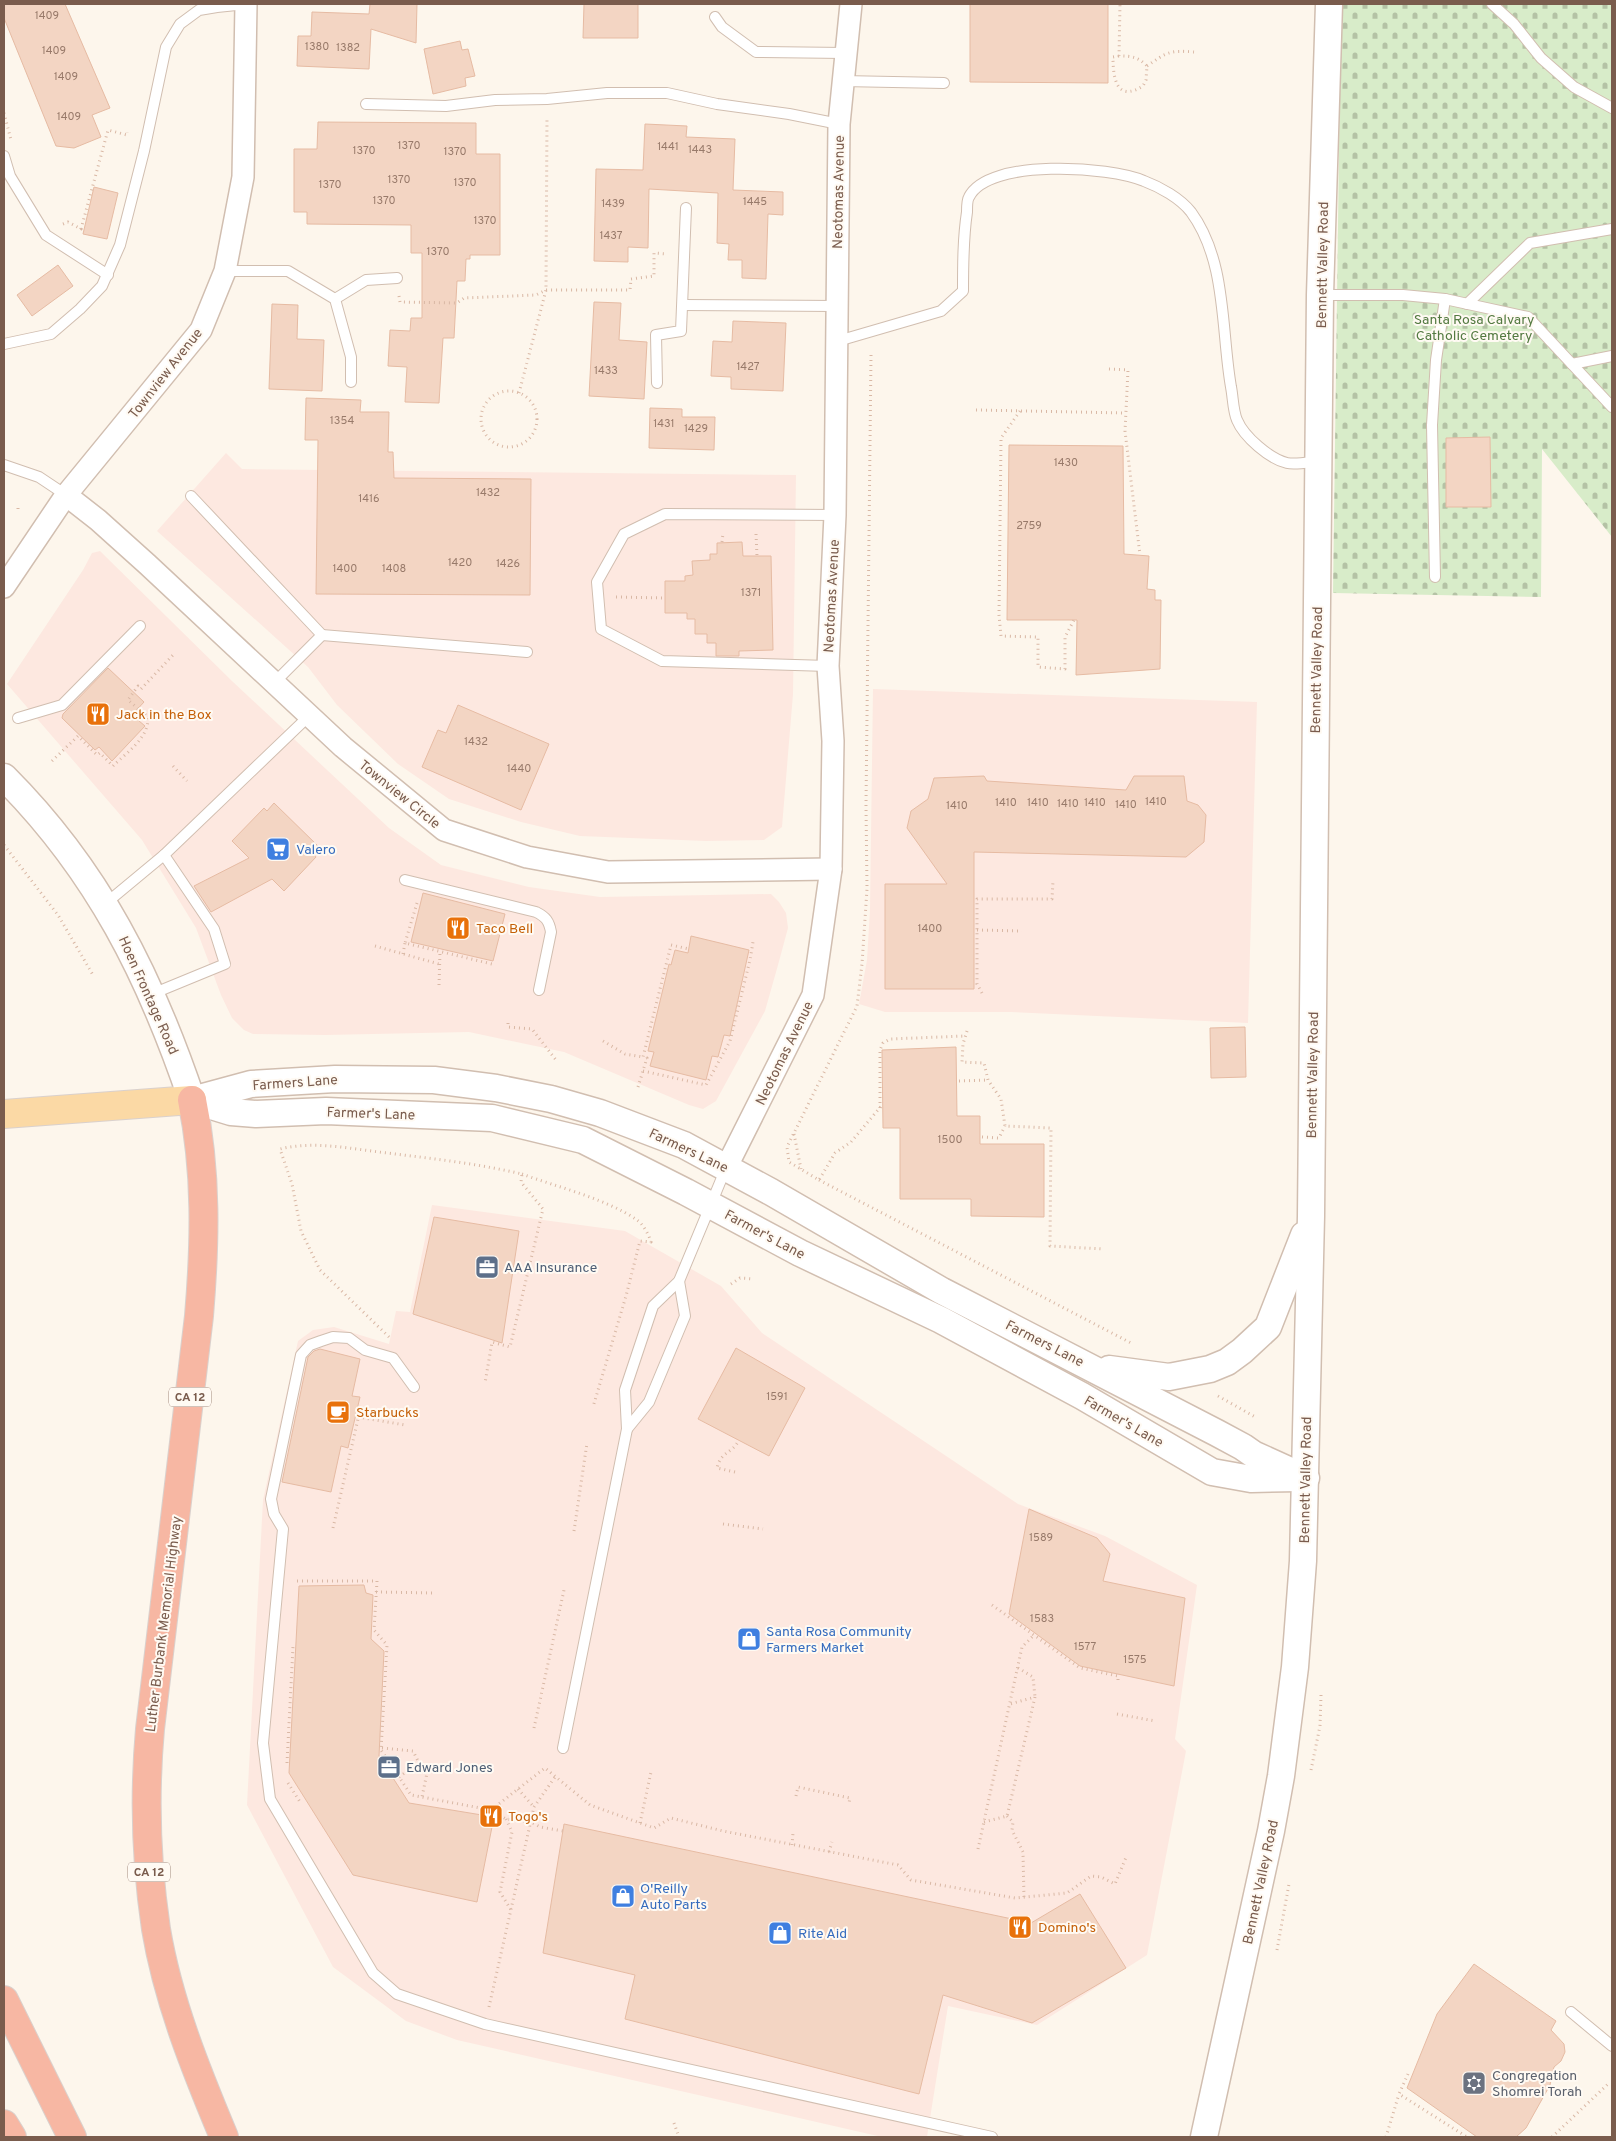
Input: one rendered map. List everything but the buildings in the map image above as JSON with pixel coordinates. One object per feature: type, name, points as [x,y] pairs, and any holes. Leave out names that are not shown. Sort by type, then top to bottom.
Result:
[{"type":"highway","name":"Luther Burbank Memorial Highway","points":[[192,1100],[203,1174],[202,1275],[198,1325],[150,1737],[146,1804],[147,1844],[157,1931],[175,2007],[202,2083],[224,2137]]},
{"type":"highway","points":[[4,2000],[72,2137]]},
{"type":"highway","points":[[4,2124],[12,2137]]},
{"type":"main road","name":"Farmers Lane","points":[[4,1114],[192,1100]]},
{"type":"street","name":"Townview Avenue","points":[[4,587],[66,495],[201,330],[225,271],[243,177],[246,4]]},
{"type":"street","name":"Neotomas Avenue","points":[[726,1168],[813,995],[831,870],[833,741],[828,666],[835,515],[839,124],[850,4]]},
{"type":"street","name":"Bennett Valley Road","points":[[1204,2137],[1271,1831],[1281,1776],[1300,1614],[1306,1478],[1305,1434],[1311,1216],[1320,295],[1328,4]]},
{"type":"street","name":"Townview Circle","points":[[66,495],[98,520],[147,564],[276,682],[342,747],[444,830],[527,857],[608,872],[831,870]]},
{"type":"street","name":"Hoen Frontage Road","points":[[4,777],[60,840],[84,871],[123,933],[152,994],[176,1053],[192,1100]]},
{"type":"street","name":"Farmers Lane","points":[[192,1100],[251,1084],[335,1079],[434,1080],[496,1088],[551,1099],[600,1113],[684,1145],[942,1291],[1089,1366],[1253,1454],[1306,1478]]},
{"type":"street","name":"Farmer's Lane","points":[[192,1100],[231,1112],[256,1114],[326,1111],[492,1118],[583,1140],[800,1253],[941,1320],[1082,1396],[1212,1472],[1251,1479],[1306,1478]]},
{"type":"street","points":[[1089,1366],[1169,1377],[1210,1370],[1227,1362],[1268,1327],[1311,1216]]},
{"type":"lane","points":[[4,344],[51,334],[80,309],[102,286],[120,245],[139,170],[166,47],[180,24],[200,10],[217,6],[246,4]]},
{"type":"lane","points":[[1492,4],[1514,24],[1541,58],[1574,87],[1612,108]]},
{"type":"lane","points":[[715,16],[722,27],[756,52],[845,53]]},
{"type":"lane","points":[[842,81],[944,82]]},
{"type":"lane","points":[[366,104],[446,106],[495,100],[608,93],[667,92],[717,104],[789,114],[839,124]]},
{"type":"lane","points":[[4,156],[10,176],[46,236],[108,275]]},
{"type":"lane","points":[[838,341],[941,311],[963,291],[964,238],[969,197],[985,180],[1013,171],[1072,168],[1116,173],[1143,180],[1170,194],[1190,211],[1207,241],[1217,280],[1226,356],[1237,420],[1259,448],[1288,463],[1318,461]]},
{"type":"lane","points":[[656,383],[656,335],[682,331],[686,208]]},
{"type":"lane","points":[[1467,304],[1530,243],[1612,229]]},
{"type":"lane","points":[[225,271],[288,272],[335,299],[351,357],[351,382]]},
{"type":"lane","points":[[335,299],[366,280],[397,278]]},
{"type":"lane","points":[[1320,295],[1403,295],[1445,299],[1528,317],[1612,407]]},
{"type":"lane","points":[[1435,577],[1432,425],[1436,360],[1445,299]]},
{"type":"lane","points":[[683,305],[836,306]]},
{"type":"lane","points":[[1572,364],[1612,356]]},
{"type":"lane","points":[[4,465],[38,477],[66,495]]},
{"type":"lane","points":[[191,496],[322,635],[527,652]]},
{"type":"lane","points":[[828,666],[662,661],[601,629],[597,597],[598,582],[624,534],[665,514],[835,515]]},
{"type":"lane","points":[[18,718],[62,705],[140,626]]},
{"type":"lane","points":[[276,682],[322,635]]},
{"type":"lane","points":[[105,904],[164,855],[310,715]]},
{"type":"lane","points":[[152,994],[225,964],[214,929],[164,855]]},
{"type":"lane","points":[[405,880],[536,912],[544,916],[550,924],[551,932],[539,990]]},
{"type":"lane","points":[[563,1748],[627,1429],[626,1390],[653,1306],[679,1281],[726,1168]]},
{"type":"lane","points":[[627,1429],[649,1402],[685,1316],[679,1281]]},
{"type":"lane","points":[[414,1387],[393,1358],[365,1350],[349,1338],[333,1337],[304,1349],[301,1355],[271,1498],[274,1514],[283,1529],[262,1744],[270,1799],[373,1973],[397,1994],[485,2024],[992,2137]]},
{"type":"lane","points":[[1571,2012],[1612,2046]]},
{"type":"path","points":[[1119,56],[1120,4]]},
{"type":"path","points":[[1147,66],[1174,50],[1194,52]]},
{"type":"path","points":[[1119,56],[1140,58],[1147,66],[1146,80],[1143,86],[1129,91],[1121,89],[1116,84],[1113,77],[1113,57],[1119,56]]},
{"type":"path","points":[[519,393],[546,290],[547,98]]},
{"type":"path","points":[[81,229],[108,130],[127,135],[129,126]]},
{"type":"path","points":[[397,278],[400,302],[456,303],[464,298],[536,295],[546,290],[630,290],[631,279],[654,276],[654,253],[684,255]]},
{"type":"path","points":[[871,355],[866,805],[867,889],[862,964],[857,1006],[787,1147],[787,1155],[790,1162],[819,1180],[1136,1346]]},
{"type":"path","points":[[1109,369],[1128,370],[1124,430],[1140,555]]},
{"type":"path","points":[[510,391],[519,393],[532,403],[537,419],[536,427],[527,441],[520,446],[503,447],[487,438],[482,430],[482,412],[486,403],[500,392],[510,391]]},
{"type":"path","points":[[976,410],[1125,413]]},
{"type":"path","points":[[1020,411],[1001,438],[999,615],[1002,636],[1038,637],[1038,667],[1065,669],[1065,637],[1074,620]]},
{"type":"path","points":[[756,534],[757,556]]},
{"type":"path","points":[[597,597],[665,598]]},
{"type":"path","points":[[52,761],[78,736],[97,755],[100,753],[113,766],[142,737],[148,728],[148,717],[128,700],[138,686],[141,689],[173,656]]},
{"type":"path","points":[[173,766],[187,781]]},
{"type":"path","points":[[4,845],[58,915],[93,975]]},
{"type":"path","points":[[982,993],[977,984],[977,899],[1052,899],[1052,881]]},
{"type":"path","points":[[402,954],[422,884]]},
{"type":"path","points":[[977,930],[1022,931]]},
{"type":"path","points":[[643,1071],[706,1086],[730,1041],[753,942]]},
{"type":"path","points":[[405,944],[492,964]]},
{"type":"path","points":[[643,1057],[672,945],[689,949]]},
{"type":"path","points":[[375,946],[439,964]]},
{"type":"path","points":[[439,985],[440,952]]},
{"type":"path","points":[[508,1023],[508,1027],[532,1029],[556,1060]]},
{"type":"path","points":[[967,1031],[963,1044],[962,1062],[984,1063],[988,1080],[1001,1099],[1005,1126],[999,1138],[982,1137]]},
{"type":"path","points":[[880,1108],[880,1050],[883,1043],[890,1039],[965,1036]]},
{"type":"path","points":[[603,1041],[625,1054],[647,1058],[638,1087]]},
{"type":"path","points":[[959,1081],[988,1080]]},
{"type":"path","points":[[819,1180],[835,1153],[851,1142],[883,1104]]},
{"type":"path","points":[[1005,1126],[1051,1128],[1050,1246],[1103,1249]]},
{"type":"path","points":[[794,1134],[802,1170]]},
{"type":"path","points":[[391,1339],[320,1270],[301,1231],[292,1184],[280,1149],[298,1145],[344,1148],[475,1164],[522,1174],[603,1203],[638,1221],[651,1242],[640,1242],[593,1407]]},
{"type":"path","points":[[485,1383],[492,1342],[510,1347],[543,1209],[521,1182],[522,1174]]},
{"type":"path","points":[[731,1284],[740,1278],[754,1279]]},
{"type":"path","points":[[1216,1388],[1216,1394],[1257,1418]]},
{"type":"path","points":[[333,1528],[361,1406]]},
{"type":"path","points":[[358,1417],[405,1425]]},
{"type":"path","points":[[735,1472],[717,1468],[719,1460],[724,1453],[734,1449],[739,1440]]},
{"type":"path","points":[[574,1530],[587,1443]]},
{"type":"path","points":[[723,1524],[763,1529]]},
{"type":"path","points":[[278,1581],[377,1582],[374,1630],[387,1645],[382,1748],[411,1795],[491,1810],[506,1819],[531,1822],[540,1827],[563,1831]]},
{"type":"path","points":[[297,1581],[297,1591]]},
{"type":"path","points":[[534,1728],[564,1590]]},
{"type":"path","points":[[376,1592],[434,1593]]},
{"type":"path","points":[[992,1605],[1080,1668],[1118,1676],[1118,1681]]},
{"type":"path","points":[[978,1849],[1022,1647],[1034,1635]]},
{"type":"path","points":[[286,1770],[294,1641]]},
{"type":"path","points":[[1007,1816],[1034,1697],[1033,1677],[1018,1668]]},
{"type":"path","points":[[1010,1704],[1034,1697]]},
{"type":"path","points":[[1117,1714],[1155,1721]]},
{"type":"path","points":[[382,1748],[413,1751],[427,1772],[422,1797]]},
{"type":"path","points":[[399,1777],[420,1763]]},
{"type":"path","points":[[491,1810],[545,1768],[590,1805],[654,1828],[671,1818],[723,1831],[898,1865],[911,1880],[1014,1898],[1067,1893],[1090,1876],[1101,1877],[1115,1884],[1127,1855]]},
{"type":"path","points":[[640,1823],[651,1772]]},
{"type":"path","points":[[485,2024],[534,1807],[555,1777]]},
{"type":"path","points":[[286,1779],[300,1802]]},
{"type":"path","points":[[796,1796],[798,1787],[850,1798],[849,1803]]},
{"type":"path","points":[[518,1790],[534,1807]]},
{"type":"path","points":[[984,1822],[1007,1816]]},
{"type":"path","points":[[1007,1816],[1013,1822],[1012,1830],[1023,1852],[1024,1898]]},
{"type":"path","points":[[506,1819],[512,1832],[500,1892],[511,1910]]},
{"type":"path","points":[[792,1845],[793,1833]]},
{"type":"path","points":[[829,1852],[832,1842]]},
{"type":"path","points":[[1386,2137],[1399,2094],[1408,2074]]},
{"type":"path","points":[[1552,2137],[1608,2084]]},
{"type":"path","points":[[1399,2094],[1467,2137]]},
{"type":"path","points":[[674,2123],[680,2137]]},
{"type":"shaded area","points":[[226,453],[242,469],[796,475],[793,694],[782,827],[764,840],[706,841],[580,836],[521,822],[449,799],[398,764],[337,705],[308,667],[157,531]]},
{"type":"shaded area","points":[[100,551],[232,681],[389,828],[441,865],[529,887],[600,897],[771,894],[786,913],[788,928],[765,1011],[716,1101],[703,1109],[689,1105],[564,1052],[469,1032],[325,1035],[253,1034],[244,1030],[232,1018],[221,995],[196,928],[142,840],[7,684],[83,570],[92,553]]},
{"type":"shaded area","points":[[873,689],[1257,702],[1248,1023],[1011,1012],[885,1012],[859,1004],[867,960],[870,910]]},
{"type":"shaded area","points":[[432,1205],[625,1231],[721,1286],[762,1333],[1018,1504],[1105,1536],[1197,1585],[1175,1739],[1186,1751],[1147,1955],[1037,2025],[948,2006],[927,2137],[882,2137],[457,2040],[406,2021],[333,1967],[247,1805],[263,1500],[298,1341],[313,1330],[334,1327],[389,1344],[396,1311],[410,1312]]},
{"type":"green space","name":"Santa Rosa Calvary Catholic Cemetery","points":[[1341,4],[1612,4],[1612,537],[1542,449],[1541,597],[1333,593]]},
{"type":"place","name":"Jack in the Box","points":[[98,714]]},
{"type":"place","name":"Valero","points":[[278,849]]},
{"type":"place","name":"Taco Bell","points":[[458,928]]},
{"type":"place","name":"AAA Insurance","points":[[487,1267]]},
{"type":"place","name":"Starbucks","points":[[338,1412]]},
{"type":"place","name":"Santa Rosa Community Farmers Market","points":[[749,1639]]},
{"type":"place","name":"Edward Jones","points":[[389,1767]]},
{"type":"place","name":"Togo's","points":[[491,1816]]},
{"type":"place","name":"O'Reilly Auto Parts","points":[[623,1896]]},
{"type":"place","name":"Domino's","points":[[1020,1927]]},
{"type":"place","name":"Rite Aid","points":[[780,1933]]},
{"type":"place","name":"Congregation Shomrei Torah","points":[[1474,2083]]}]
